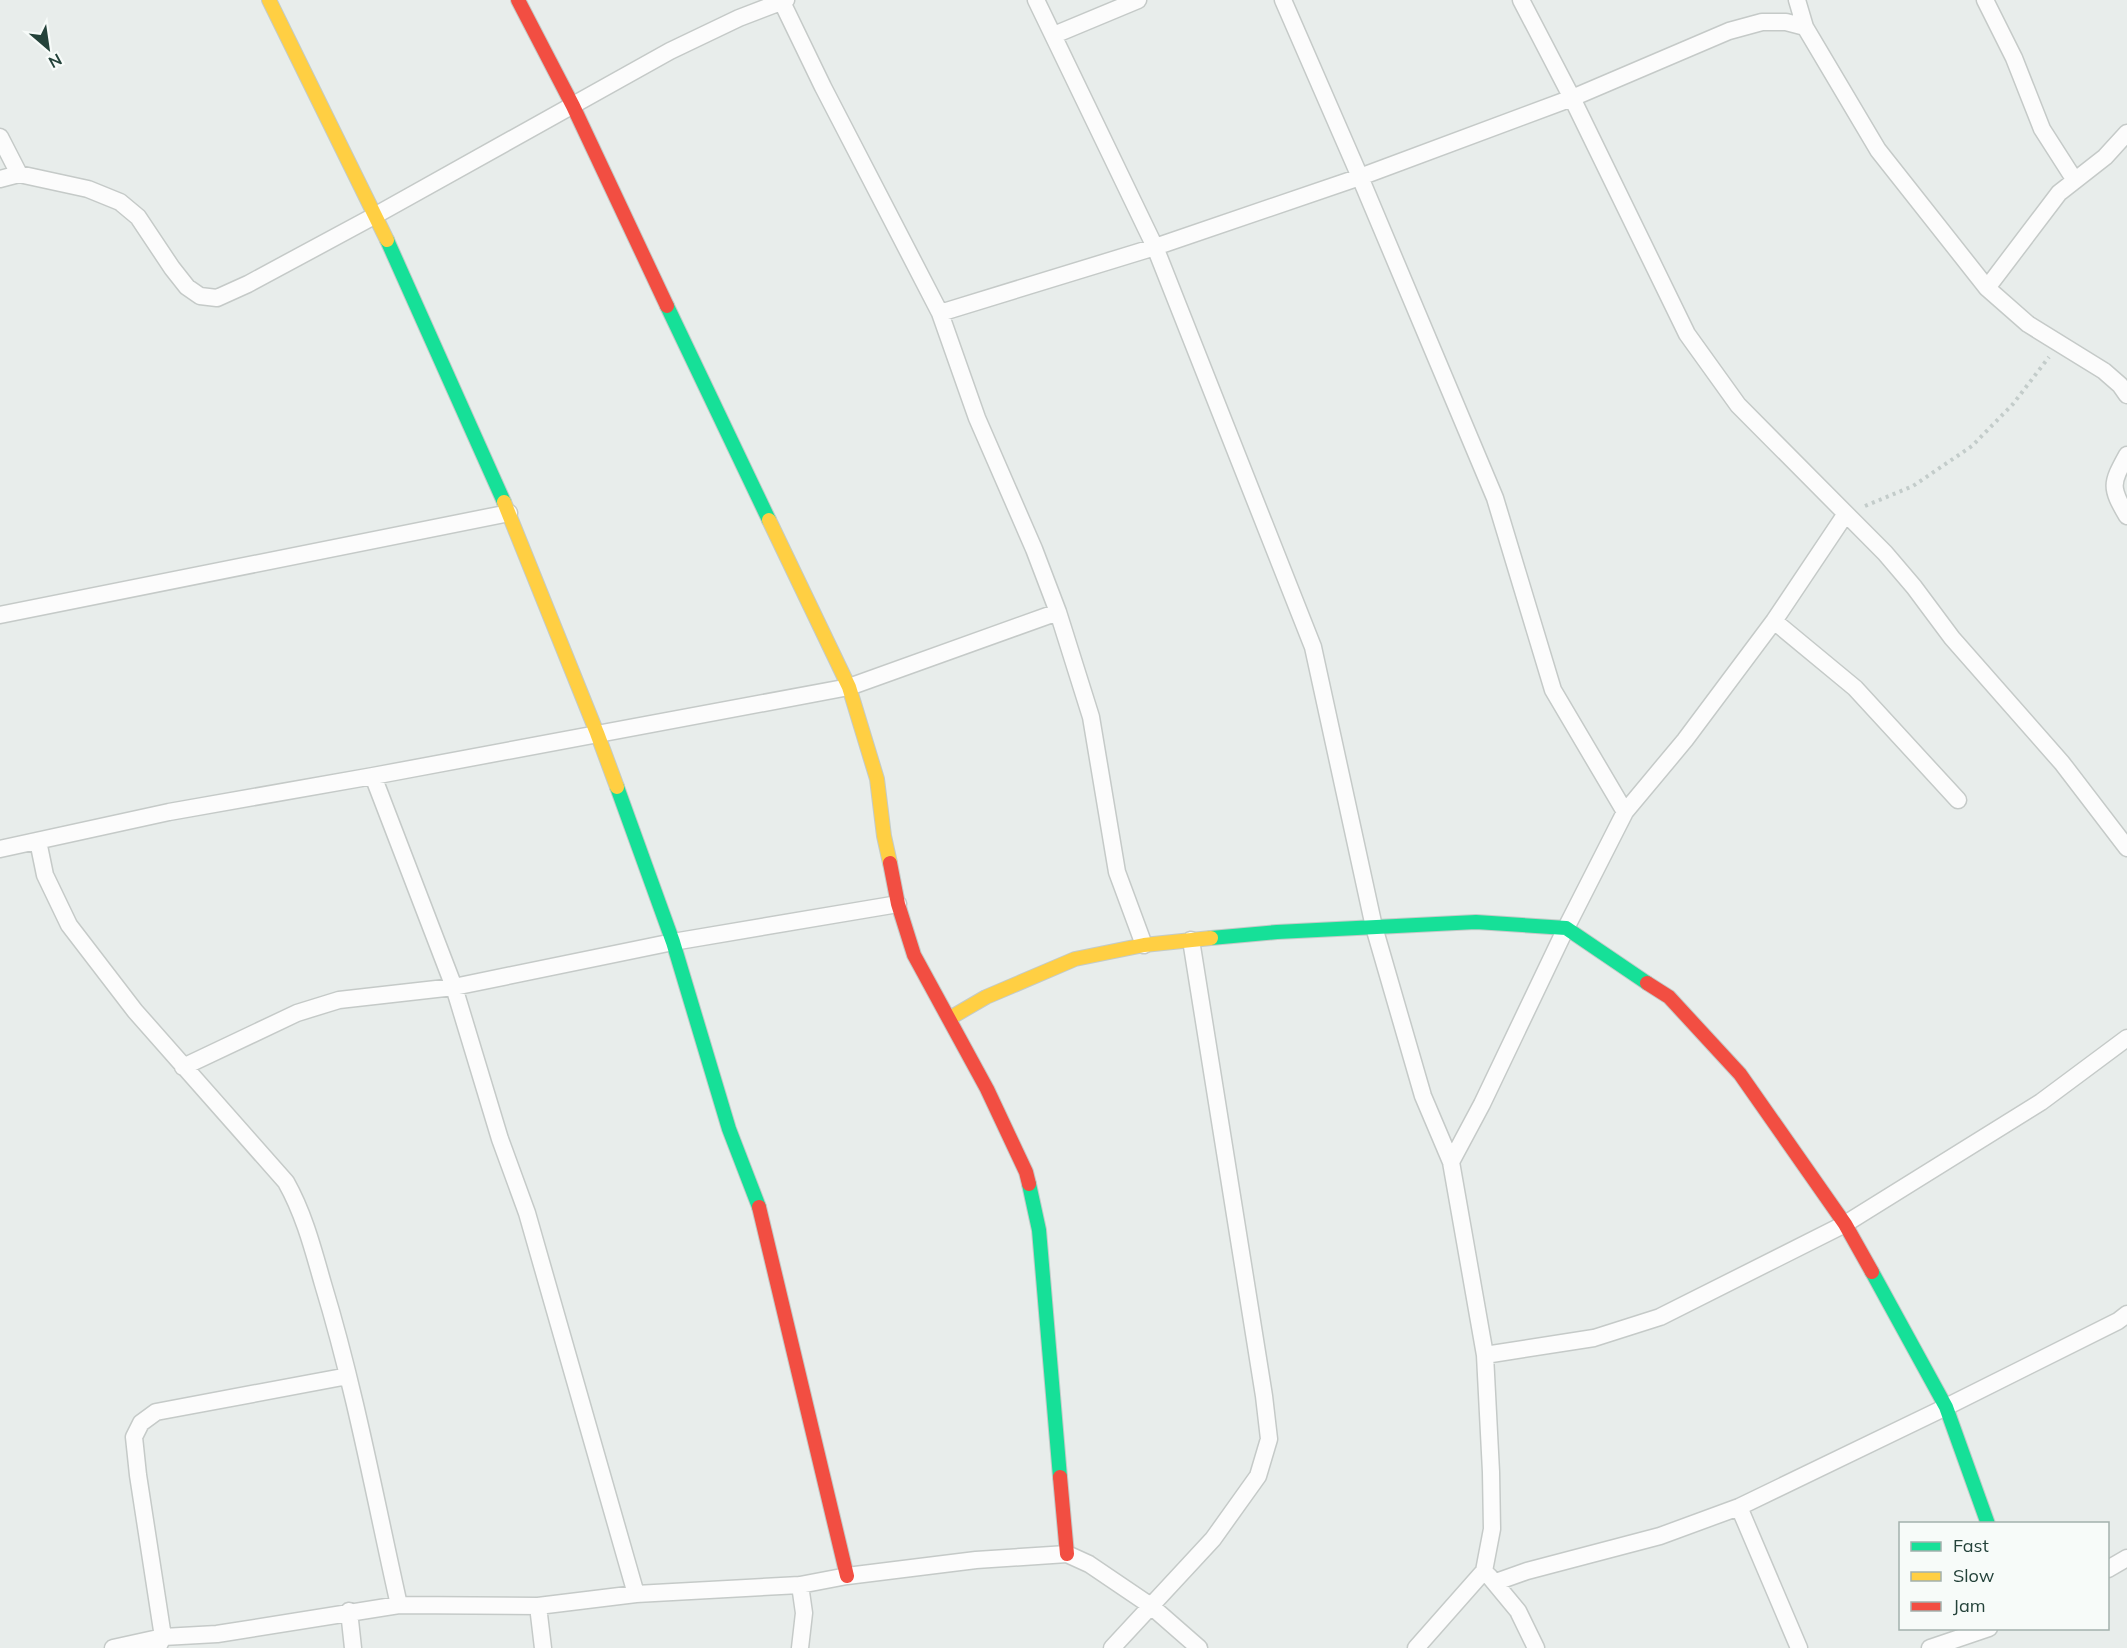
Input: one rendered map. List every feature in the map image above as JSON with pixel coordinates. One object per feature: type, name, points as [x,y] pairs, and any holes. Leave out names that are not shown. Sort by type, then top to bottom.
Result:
[{"type":"street","points":[[269,0],[376,215],[509,513],[597,733],[673,942],[729,1129],[761,1213],[847,1576]]},
{"type":"street","points":[[1036,0],[1155,247],[1313,647],[1374,927],[1423,1096],[1451,1162],[1485,1355],[1491,1462],[1490,1577],[1518,1611],[1536,1648]]},
{"type":"street","points":[[1054,34],[1138,0]]},
{"type":"street","points":[[1282,0],[1360,177],[1495,498],[1553,690],[1625,812]]},
{"type":"street","points":[[1521,0],[1572,98],[1687,334],[1738,405],[1885,553],[1952,638],[2062,764],[2127,848]]},
{"type":"street","points":[[1797,0],[1805,27],[1878,150],[1987,288],[2028,324],[2104,371],[2120,385],[2127,395]]},
{"type":"street","points":[[1985,0],[2014,58],[2042,129],[2074,179]]},
{"type":"street","points":[[0,179],[19,174],[88,189],[120,202],[138,217],[187,287],[200,296],[217,298],[248,284],[376,215],[670,51],[739,18],[783,1],[823,87],[940,313],[977,418],[1034,549],[1058,612],[1091,717],[1117,872],[1144,945]]},
{"type":"street","points":[[526,2],[724,428],[849,687],[877,779],[884,836],[898,904],[914,956],[987,1089],[1026,1172],[1039,1230],[1066,1554]]},
{"type":"street","points":[[940,313],[1155,247],[1360,177],[1572,98],[1729,31],[1762,22],[1785,22],[1805,27]]},
{"type":"street","points":[[1987,288],[2059,193],[2105,157],[2127,134]]},
{"type":"street","points":[[0,137],[19,174]]},
{"type":"street","points":[[2127,455],[2114,484],[2114,494],[2127,516]]},
{"type":"street","points":[[0,615],[509,513]]},
{"type":"street","points":[[1451,1162],[1482,1104],[1566,928],[1625,812],[1685,740],[1774,621],[1845,515]]},
{"type":"street","points":[[0,849],[169,812],[849,687],[1058,612]]},
{"type":"street","points":[[1774,621],[1855,688],[1958,800]]},
{"type":"street","points":[[373,776],[454,987],[500,1139],[527,1213],[636,1594]]},
{"type":"street","points":[[38,841],[45,875],[69,925],[135,1011],[286,1182],[299,1204],[332,1311],[399,1605]]},
{"type":"street","points":[[183,1067],[297,1013],[339,1000],[454,987],[673,942],[898,904]]},
{"type":"street","points":[[950,1018],[986,997],[1075,960],[1144,945],[1276,932],[1476,922],[1566,928],[1669,997],[1740,1074],[1845,1224],[1946,1407],[1987,1522]]},
{"type":"street","points":[[1112,1648],[1213,1539],[1258,1476],[1269,1439],[1191,940]]},
{"type":"street","points":[[1485,1355],[1594,1338],[1660,1317],[1845,1224],[2041,1102],[2127,1038]]},
{"type":"street","points":[[1416,1648],[1490,1577],[1527,1571],[1660,1536],[1739,1507],[2124,1323]]},
{"type":"street","points":[[160,1643],[134,1437],[141,1423],[156,1412],[348,1376]]},
{"type":"street","points":[[1739,1507],[1799,1648]]},
{"type":"street","points":[[113,1648],[160,1643],[349,1611],[399,1605],[538,1606],[636,1594],[800,1585],[847,1576],[976,1560],[1066,1554],[1089,1564],[1151,1606],[1199,1648]]},
{"type":"street","points":[[2109,1568],[2127,1558]]},
{"type":"street","points":[[800,1585],[804,1613],[800,1648]]},
{"type":"street","points":[[538,1606],[543,1648]]},
{"type":"street","points":[[349,1611],[353,1648]]},
{"type":"street","points":[[1937,1647],[1986,1630]]},
{"type":"path","points":[[1845,515],[1913,486],[1972,446],[2013,404],[2059,345]]},
{"type":"traffic: fast","points":[[387,240],[504,502]]},
{"type":"traffic: fast","points":[[667,306],[769,520]]},
{"type":"traffic: fast","points":[[617,787],[673,942],[729,1129],[759,1207]]},
{"type":"traffic: fast","points":[[1211,938],[1277,932],[1476,922],[1566,928],[1647,983]]},
{"type":"traffic: fast","points":[[1029,1184],[1039,1230],[1060,1477]]},
{"type":"traffic: fast","points":[[1872,1272],[1946,1407],[1987,1522]]},
{"type":"traffic: slow","points":[[269,0],[387,240]]},
{"type":"traffic: slow","points":[[504,502],[617,787]]},
{"type":"traffic: slow","points":[[769,520],[849,687],[877,779],[890,863]]},
{"type":"traffic: slow","points":[[950,1018],[986,997],[1075,959],[1144,945],[1211,938]]},
{"type":"traffic: jam","points":[[518,0],[573,106],[667,306]]},
{"type":"traffic: jam","points":[[890,863],[898,904],[914,955],[987,1089],[1026,1172],[1029,1184]]},
{"type":"traffic: jam","points":[[1647,983],[1669,997],[1740,1074],[1845,1224],[1872,1272]]},
{"type":"traffic: jam","points":[[759,1207],[847,1576]]},
{"type":"traffic: jam","points":[[1060,1477],[1067,1554]]}]
